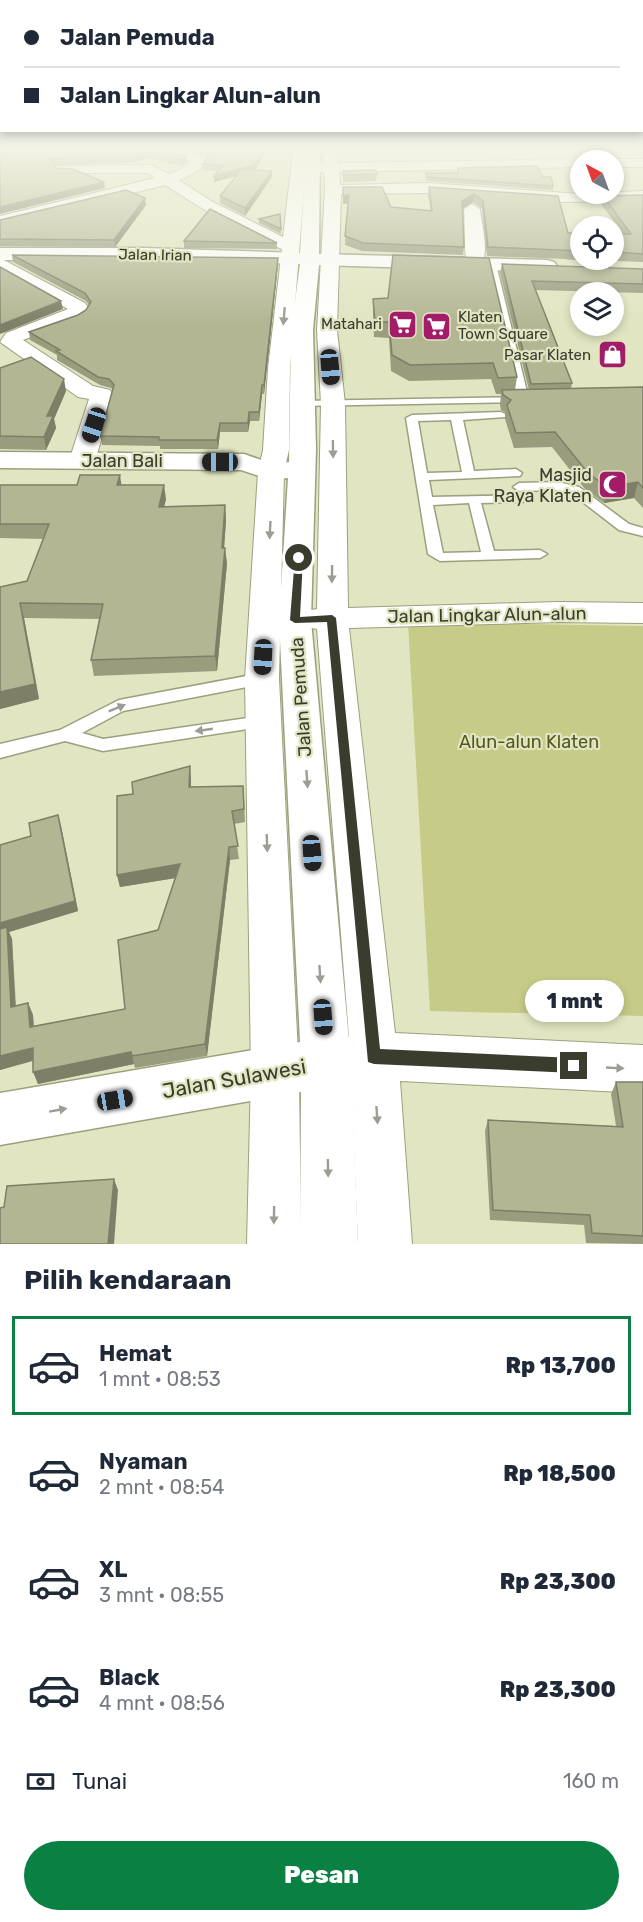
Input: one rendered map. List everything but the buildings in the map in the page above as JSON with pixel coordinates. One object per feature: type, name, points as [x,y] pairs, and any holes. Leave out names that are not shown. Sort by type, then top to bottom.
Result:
[{"type":"main road","name":"Jalan Pemuda","points":[[305,209],[305,256],[314,330],[318,404],[303,478],[313,619]]},
{"type":"main road","name":"Jalan Irian","points":[[4,258],[305,256],[562,267]]},
{"type":"main road","name":"Jalan Bali","points":[[0,460],[244,462],[303,478]]},
{"type":"main road","name":"Jalan Sulawesi","points":[[0,1119],[350,1060]]},
{"type":"main road","points":[[329,1244],[350,1060]]},
{"type":"street","points":[[0,221],[48,209]]},
{"type":"street","points":[[213,209],[305,256]]},
{"type":"street","points":[[303,478],[279,368],[305,256],[332,209]]},
{"type":"street","points":[[473,216],[483,264]]},
{"type":"street","points":[[4,258],[78,307],[80,311],[13,337],[10,341],[86,392],[102,395],[82,461]]},
{"type":"street","points":[[274,1244],[275,1073],[261,679],[318,404]]},
{"type":"street","name":"Jalan Lingkar Alun-alun","points":[[313,619],[558,612],[643,613]]},
{"type":"street","points":[[313,619],[350,1060],[386,1244]]},
{"type":"street","points":[[350,1060],[643,1069]]},
{"type":"lane","points":[[318,404],[529,400],[483,264]]},
{"type":"lane","points":[[501,415],[412,418],[435,554],[440,557],[540,554]]},
{"type":"lane","points":[[456,416],[469,475]]},
{"type":"lane","points":[[421,477],[516,473]]},
{"type":"lane","points":[[425,501],[474,499],[558,486],[575,489],[624,527],[643,532]]},
{"type":"lane","points":[[474,499],[489,556]]},
{"type":"lane","points":[[0,752],[65,735],[119,706],[261,679]]},
{"type":"lane","points":[[65,735],[104,745],[262,722]]},
{"type":"green space","name":"Alun-alun Klaten","points":[[408,622],[643,626],[643,1016],[430,1011]]},
{"type":"place","name":"Matahari","points":[[403,324]]},
{"type":"place","name":"Klaten Town Square","points":[[437,326]]},
{"type":"place","name":"Pasar Klaten","points":[[612,355]]},
{"type":"place","name":"Masjid Raya Klaten","points":[[613,485]]},
{"type":"route","points":[[299,558],[295,620],[332,618],[374,1056],[574,1066]]}]
